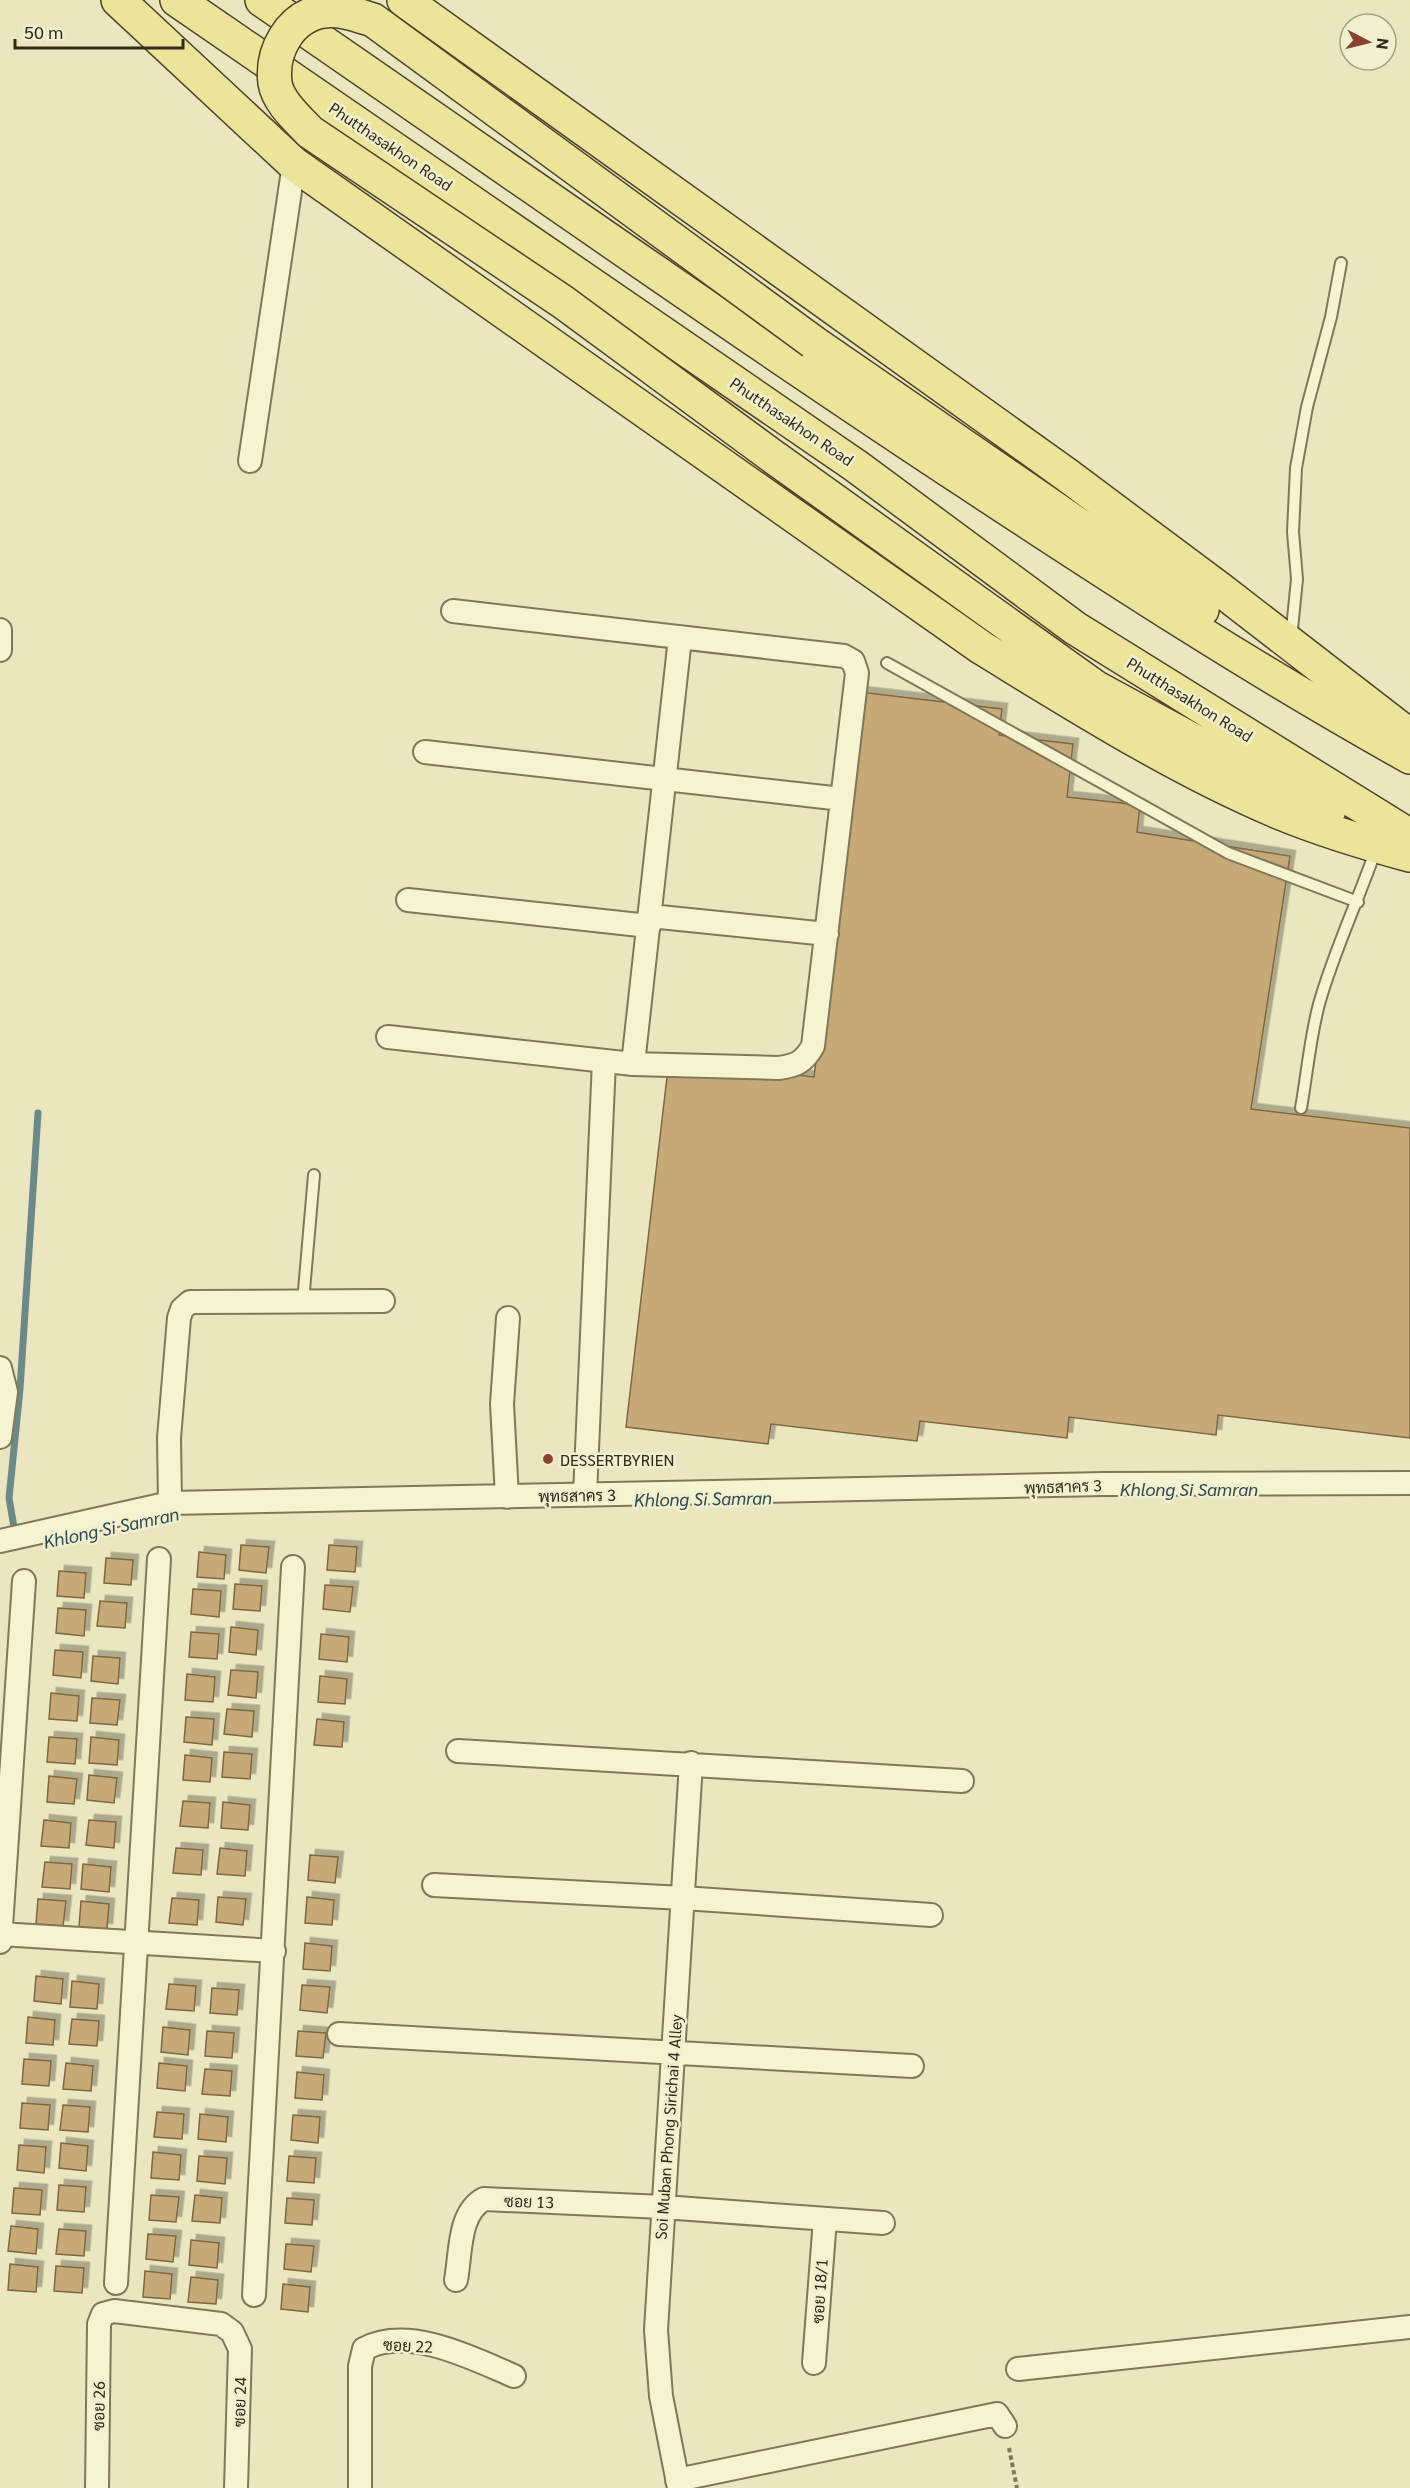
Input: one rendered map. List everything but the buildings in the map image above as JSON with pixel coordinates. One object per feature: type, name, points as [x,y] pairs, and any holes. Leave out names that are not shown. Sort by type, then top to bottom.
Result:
[{"type":"main road","points":[[118,0],[294,164],[982,648],[1070,702],[1205,778],[1277,811],[1377,846],[1410,855]]},
{"type":"main road","name":"Phutthasakhon Road","points":[[177,0],[856,466],[1075,628],[1410,836]]},
{"type":"main road","points":[[262,0],[865,415],[1117,582],[1255,668],[1410,757]]},
{"type":"main road","points":[[404,0],[1067,475],[1410,736]]},
{"type":"main road","points":[[1410,747],[1191,602],[813,342],[373,20],[345,11],[323,11],[300,20],[284,37],[277,59],[275,84],[290,111],[309,132],[563,302],[775,458],[1095,687],[1252,773],[1333,812],[1410,845]]},
{"type":"street","points":[[250,461],[294,164]]},
{"type":"street","points":[[388,1037],[633,1064],[778,1068],[795,1066],[807,1058],[813,1046],[857,674],[853,661],[844,656],[453,611]]},
{"type":"street","points":[[0,630],[0,650]]},
{"type":"street","points":[[633,1064],[680,638]]},
{"type":"street","points":[[425,752],[843,799]]},
{"type":"street","points":[[408,900],[827,934]]},
{"type":"street","points":[[585,1495],[604,1061]]},
{"type":"street","points":[[170,1503],[169,1438],[179,1318],[182,1309],[190,1302],[383,1302]]},
{"type":"street","points":[[507,1497],[502,1404],[508,1318]]},
{"type":"street","points":[[0,1368],[6,1392],[0,1437]]},
{"type":"street","name":"พุทธสาคร 3","points":[[0,1541],[170,1503],[1104,1484],[1410,1483]]},
{"type":"street","points":[[116,2283],[159,1559]]},
{"type":"street","points":[[254,2295],[293,1567]]},
{"type":"street","points":[[0,1942],[24,1581]]},
{"type":"street","points":[[458,1751],[691,1763],[962,1781]]},
{"type":"street","name":"Soi Muban Phong Sirichai 4 Alley","points":[[678,2484],[661,2396],[656,2330],[691,1763]]},
{"type":"street","points":[[434,1885],[683,1898],[931,1915]]},
{"type":"street","points":[[0,1934],[274,1951]]},
{"type":"street","points":[[339,2034],[912,2066]]},
{"type":"street","name":"ซอย 13","points":[[456,2280],[466,2217],[473,2205],[484,2199],[663,2207],[883,2223]]},
{"type":"street","name":"ซอย 18/1","points":[[814,2362],[825,2219]]},
{"type":"street","name":"ซอย 26","points":[[97,2488],[99,2324],[104,2314],[114,2311],[221,2324]]},
{"type":"street","name":"ซอย 24","points":[[221,2324],[232,2332],[240,2349],[236,2488]]},
{"type":"street","points":[[1018,2369],[1410,2327]]},
{"type":"street","name":"ซอย 22","points":[[360,2488],[360,2366],[364,2349],[377,2342],[428,2343],[457,2352],[514,2376]]},
{"type":"street","points":[[678,2484],[997,2414],[1005,2426]]},
{"type":"lane","points":[[1290,645],[1297,579],[1293,532],[1296,468],[1307,407],[1331,317],[1341,263]]},
{"type":"lane","points":[[887,663],[1228,853],[1358,902]]},
{"type":"lane","points":[[1301,1108],[1319,1006],[1332,962],[1358,902],[1377,846]]},
{"type":"lane","points":[[303,1302],[314,1175]]},
{"type":"path","points":[[1005,2426],[1017,2488]]},
{"type":"waterway","points":[[15,1533],[9,1498],[20,1389],[38,1113]]},
{"type":"place","name":"DESSERTBYRIEN","points":[[548,1459]]},
{"type":"water label","name":"Khlong Si Samran","points":[[1189,1488]]},
{"type":"water label","name":"Khlong Si Samran","points":[[703,1498]]},
{"type":"water label","name":"Khlong Si Samran","points":[[111,1527]]}]
